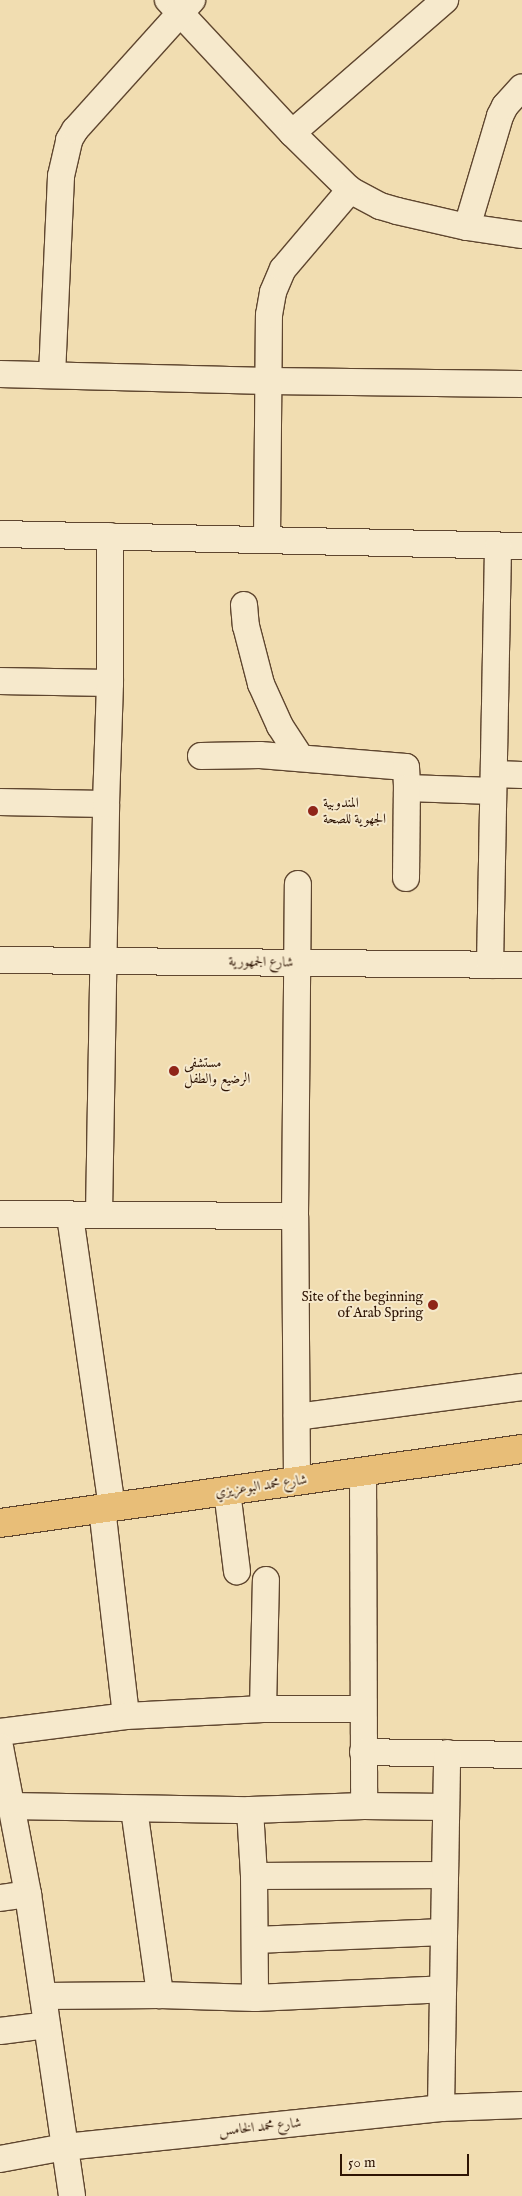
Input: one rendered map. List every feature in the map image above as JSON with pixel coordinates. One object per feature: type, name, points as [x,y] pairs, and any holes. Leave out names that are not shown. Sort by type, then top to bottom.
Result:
[{"type":"main road","name":"شارع محمد البوعزيزي","points":[[0,1523],[522,1449]]},
{"type":"street","points":[[292,133],[445,0]]},
{"type":"street","points":[[52,375],[61,176],[69,140],[180,4],[292,133],[350,190],[380,206],[467,227],[522,235]]},
{"type":"street","points":[[467,227],[500,116],[510,99],[522,87]]},
{"type":"street","points":[[267,540],[269,315],[277,280],[350,190]]},
{"type":"street","points":[[0,374],[268,381],[522,384]]},
{"type":"street","points":[[0,534],[510,546],[493,783],[490,965]]},
{"type":"street","points":[[98,1214],[110,683],[110,536]]},
{"type":"street","points":[[244,605],[246,626],[261,684],[280,726],[301,758]]},
{"type":"street","points":[[0,681],[110,683]]},
{"type":"street","points":[[201,756],[244,755],[301,758],[406,767],[406,878]]},
{"type":"street","points":[[406,788],[493,783],[522,775]]},
{"type":"street","points":[[0,802],[106,804]]},
{"type":"street","points":[[297,1481],[295,1216],[298,884]]},
{"type":"street","name":"شارع الجمهورية","points":[[0,960],[522,965]]},
{"type":"street","points":[[0,1214],[70,1216],[98,1214],[295,1216]]},
{"type":"street","points":[[70,1216],[107,1508],[126,1716]]},
{"type":"street","points":[[297,1418],[522,1387]]},
{"type":"street","points":[[363,1472],[364,1806]]},
{"type":"street","points":[[226,1491],[237,1571]]},
{"type":"street","points":[[263,1709],[266,1580]]},
{"type":"street","points":[[0,1732],[126,1716],[263,1709],[363,1709]]},
{"type":"street","points":[[0,1747],[28,1894],[72,2196]]},
{"type":"street","points":[[363,1752],[522,1756]]},
{"type":"street","points":[[441,2108],[447,1754]]},
{"type":"street","points":[[10,1806],[250,1810],[364,1806],[446,1807]]},
{"type":"street","points":[[134,1809],[160,1995]]},
{"type":"street","points":[[250,1810],[254,1876],[255,1998]]},
{"type":"street","points":[[254,1876],[445,1875]]},
{"type":"street","points":[[0,1898],[28,1894]]},
{"type":"street","points":[[255,1940],[444,1932]]},
{"type":"street","points":[[43,1996],[160,1995],[255,1998],[443,1989]]},
{"type":"street","points":[[0,2031],[47,2024]]},
{"type":"street","name":"شارع محمد الخامس","points":[[0,2159],[65,2147],[441,2108],[522,2105]]},
{"type":"place","name":"المندوبية الجهوية للصحة","points":[[313,811]]},
{"type":"place","name":"مستشفى الرضيع والطفل","points":[[174,1071]]},
{"type":"place","name":"Site of the beginning of Arab Spring","points":[[433,1305]]}]
